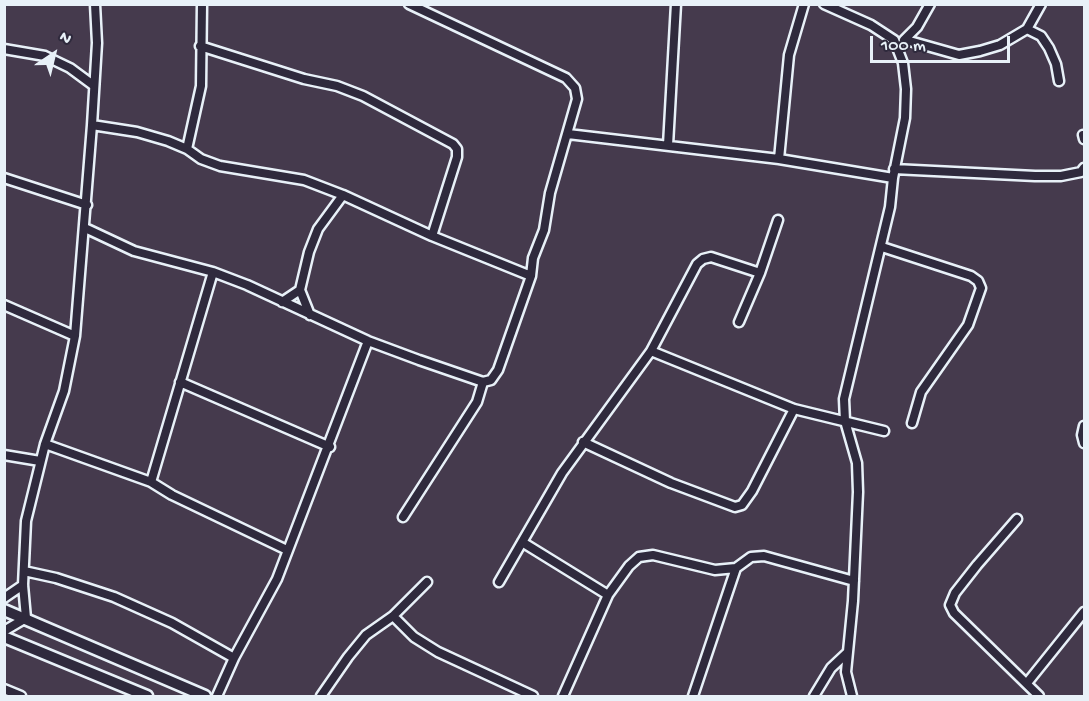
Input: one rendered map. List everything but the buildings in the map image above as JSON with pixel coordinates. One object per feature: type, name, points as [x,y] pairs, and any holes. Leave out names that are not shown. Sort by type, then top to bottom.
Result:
[{"type":"street","points":[[26,618],[22,585],[26,520],[45,444],[64,391],[75,336],[87,205],[97,43],[95,4]]},
{"type":"street","points":[[187,149],[201,86],[202,4]]},
{"type":"street","points":[[85,228],[134,251],[213,272],[368,341],[483,382],[491,380],[498,370],[531,276],[533,258],[544,230],[550,194],[577,99],[575,88],[566,78],[409,4]]},
{"type":"street","points":[[668,145],[676,4]]},
{"type":"street","points":[[779,159],[789,55],[804,4]]},
{"type":"street","points":[[824,4],[871,26],[894,40],[906,40],[959,55],[1000,45],[1027,28],[1041,4]]},
{"type":"street","points":[[906,40],[917,27],[930,4]]},
{"type":"street","points":[[1027,28],[1041,36],[1049,48],[1056,64],[1059,81]]},
{"type":"street","points":[[852,696],[846,672],[854,580],[858,492],[857,463],[845,421],[844,399],[882,247],[904,118],[906,89],[903,63],[894,40]]},
{"type":"street","points":[[200,46],[337,86],[363,96],[453,144],[457,149],[457,157],[432,236]]},
{"type":"street","points":[[4,49],[45,56],[70,68],[93,85]]},
{"type":"street","points":[[92,125],[137,132],[187,149],[201,159],[220,166],[304,180],[531,276]]},
{"type":"street","points":[[568,134],[894,173],[1061,176],[1084,168]]},
{"type":"street","points":[[4,178],[87,205]]},
{"type":"street","points":[[310,315],[300,290],[318,229],[343,195]]},
{"type":"street","points":[[739,322],[760,273],[778,220]]},
{"type":"street","points":[[882,247],[971,276],[978,280],[981,288],[969,324],[921,392],[912,423]]},
{"type":"street","points":[[499,582],[562,473],[651,351],[697,264],[703,258],[711,256],[760,273]]},
{"type":"street","points":[[151,482],[213,272]]},
{"type":"street","points":[[282,302],[300,290]]},
{"type":"street","points":[[4,305],[75,336]]},
{"type":"street","points":[[217,696],[234,658],[277,579],[286,550],[330,447],[368,341]]},
{"type":"street","points":[[651,351],[794,410],[884,431]]},
{"type":"street","points":[[180,382],[330,447]]},
{"type":"street","points":[[403,517],[477,402],[483,382]]},
{"type":"street","points":[[583,442],[671,483],[735,507],[742,505],[752,491],[794,410]]},
{"type":"street","points":[[1084,426],[1082,435],[1084,442]]},
{"type":"street","points":[[45,444],[151,482],[172,495],[286,550]]},
{"type":"street","points":[[4,455],[40,461]]},
{"type":"street","points":[[1017,519],[955,593],[950,605],[954,613],[1039,696]]},
{"type":"street","points":[[522,542],[608,596]]},
{"type":"street","points":[[562,696],[608,596],[629,566],[639,557],[653,555],[715,570],[736,568],[751,557],[764,556],[854,580]]},
{"type":"street","points":[[693,696],[736,568]]},
{"type":"street","points":[[24,571],[56,578],[114,597],[172,623],[234,658]]},
{"type":"street","points":[[321,696],[366,635],[393,616],[428,582]]},
{"type":"street","points":[[4,598],[22,585]]},
{"type":"street","points":[[4,610],[205,696]]},
{"type":"street","points":[[1027,683],[1084,612]]},
{"type":"street","points":[[393,616],[414,638],[438,652],[533,696]]},
{"type":"street","points":[[4,631],[26,618]]},
{"type":"street","points":[[4,637],[147,696]]},
{"type":"street","points":[[814,696],[831,668],[848,653]]},
{"type":"street","points":[[4,689],[21,696]]}]
